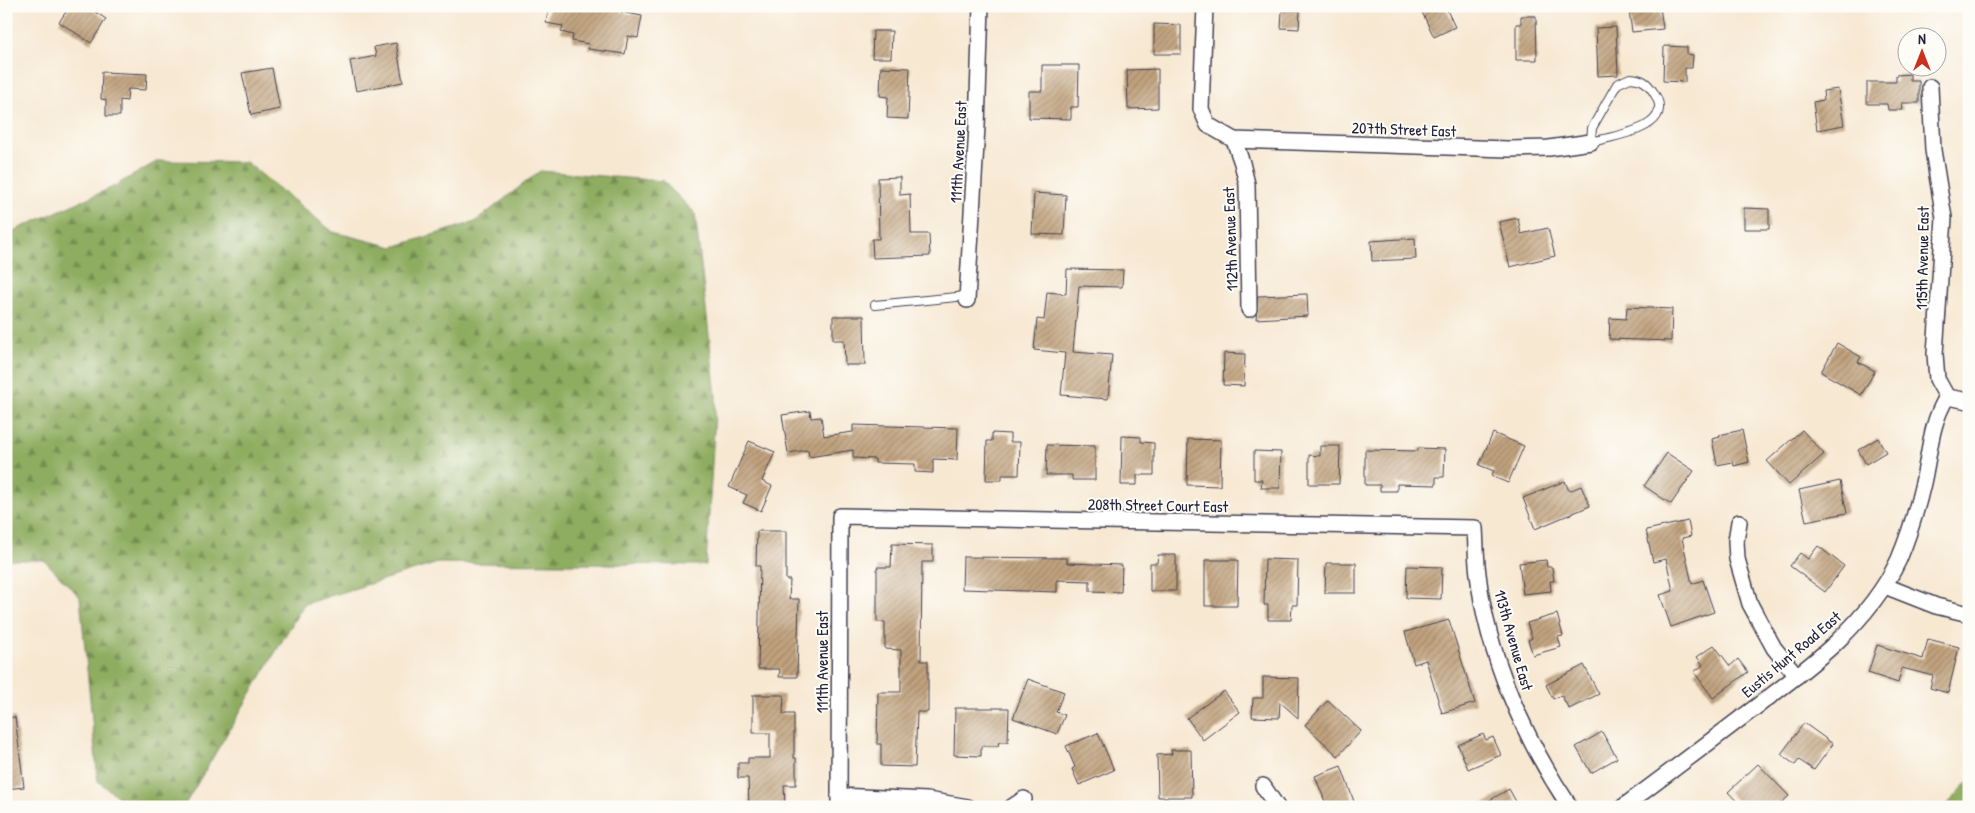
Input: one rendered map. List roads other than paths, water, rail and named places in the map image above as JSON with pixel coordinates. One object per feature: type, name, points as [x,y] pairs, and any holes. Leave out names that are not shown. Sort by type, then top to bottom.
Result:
[{"type":"street","name":"111th Avenue East","points":[[967,298],[977,126],[981,6]]},
{"type":"street","name":"207th Street East","points":[[1205,6],[1201,109],[1208,125],[1234,140],[1508,149],[1549,148],[1591,142]]},
{"type":"street","name":"115th Avenue East","points":[[1930,87],[1932,150],[1944,218],[1935,354],[1937,379],[1947,397]]},
{"type":"street","name":"112th Avenue East","points":[[1234,140],[1247,184],[1249,309]]},
{"type":"street","points":[[1947,397],[1969,401]]},
{"type":"street","name":"Eustis Hunt Road East","points":[[1623,807],[1796,676],[1853,626],[1885,586],[1899,558],[1911,527],[1923,484],[1934,424],[1938,411],[1947,397]]},
{"type":"street","name":"111th Avenue East","points":[[839,801],[840,516]]},
{"type":"street","name":"208th Street Court East","points":[[840,516],[1475,528]]},
{"type":"street","points":[[1739,522],[1736,542],[1738,559],[1750,604],[1774,648],[1796,676]]},
{"type":"street","name":"113th Avenue East","points":[[1475,528],[1478,575],[1495,652],[1508,690],[1549,776],[1570,807]]},
{"type":"street","points":[[1885,586],[1936,606],[1969,614]]},
{"type":"street","points":[[1263,786],[1277,807]]},
{"type":"street","points":[[839,801],[927,800],[968,807]]},
{"type":"lane","points":[[1630,78],[1641,78],[1658,99],[1659,112],[1653,122],[1642,128],[1591,142],[1592,128],[1617,84],[1630,78]]},
{"type":"lane","points":[[875,305],[967,298]]}]
